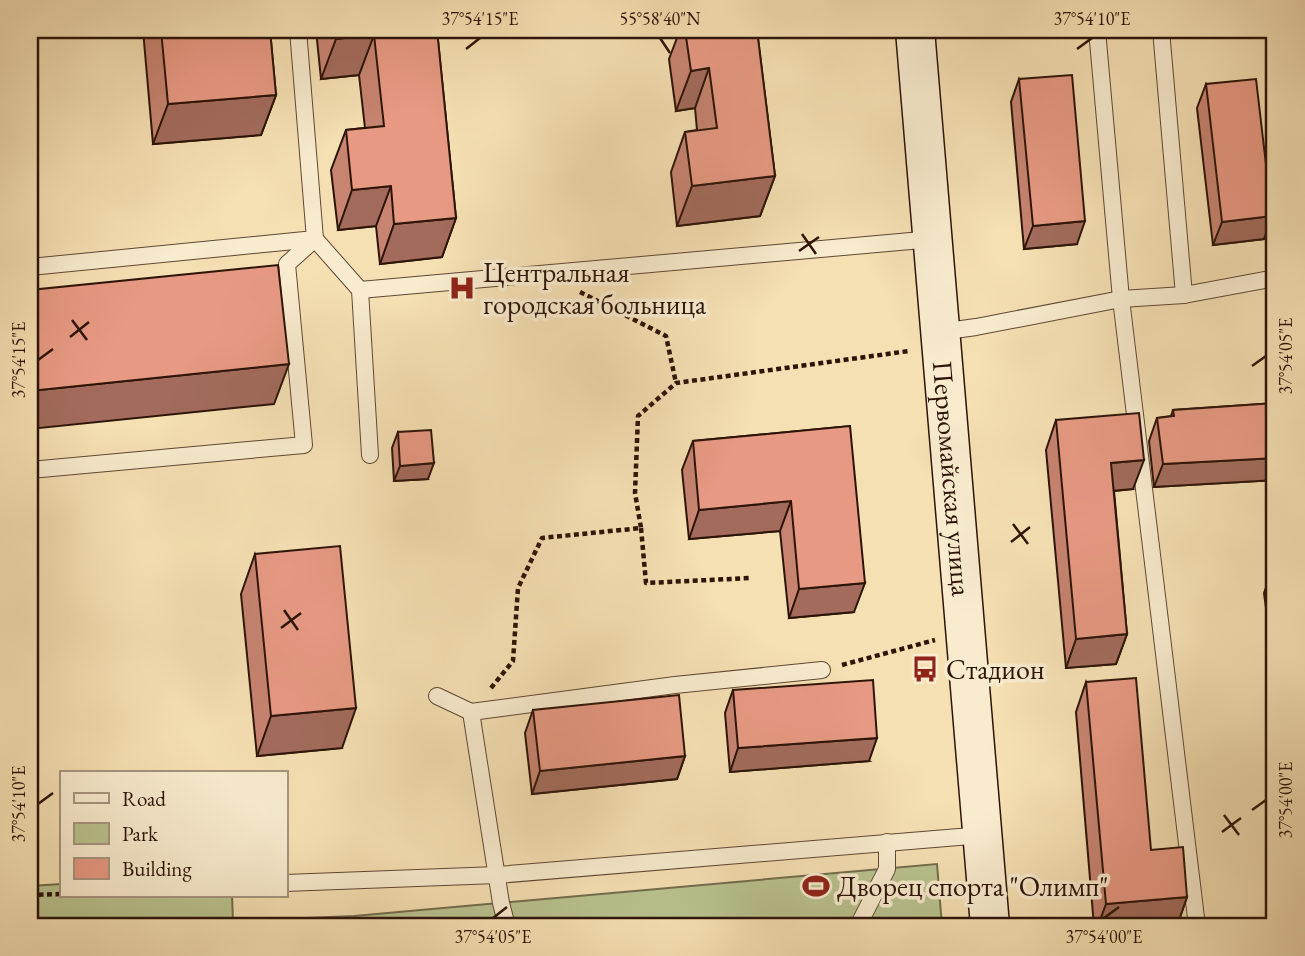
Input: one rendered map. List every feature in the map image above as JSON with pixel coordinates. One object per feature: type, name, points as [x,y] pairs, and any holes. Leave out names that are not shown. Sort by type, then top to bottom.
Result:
[{"type":"main road","name":"Первомайская улица","points":[[915,30],[933,239],[925,341],[964,614],[990,926]]},
{"type":"lane","points":[[298,30],[315,239],[360,290],[370,455]]},
{"type":"lane","points":[[1097,30],[1121,299],[1197,926]]},
{"type":"lane","points":[[1161,30],[1184,295]]},
{"type":"lane","points":[[30,267],[315,239]]},
{"type":"lane","points":[[30,470],[304,445],[287,264],[315,239]]},
{"type":"lane","points":[[360,290],[933,239]]},
{"type":"lane","points":[[925,341],[976,327],[1121,299],[1184,295],[1275,278]]},
{"type":"lane","points":[[437,696],[471,712],[675,685],[822,670]]},
{"type":"lane","points":[[471,712],[507,926]]},
{"type":"lane","points":[[287,883],[497,875],[983,835]]},
{"type":"lane","points":[[858,926],[887,869],[887,842]]},
{"type":"path","points":[[545,274],[666,336],[676,383]]},
{"type":"path","points":[[751,578],[646,583],[635,493],[638,416],[676,383],[925,341]]},
{"type":"path","points":[[471,712],[513,661],[519,588],[542,538],[641,528]]},
{"type":"path","points":[[822,670],[935,640],[964,614]]},
{"type":"path","points":[[30,895],[60,894]]},
{"type":"green space","name":"Дворец спорта \"Олимп\"","points":[[937,864],[942,926],[30,926],[30,886],[60,884],[60,897],[232,897],[233,921],[354,916]]},
{"type":"building","points":[[161,30],[270,30],[276,95],[168,104]]},
{"type":"building","points":[[335,30],[437,30],[456,218],[394,224],[391,186],[352,190],[346,130],[384,126],[374,35],[336,39]]},
{"type":"building","points":[[685,30],[757,30],[775,176],[692,186],[685,132],[717,128],[709,68],[691,71]]},
{"type":"building","points":[[1072,75],[1085,221],[1033,226],[1019,79]]},
{"type":"building","points":[[1256,79],[1272,216],[1222,222],[1206,84]]},
{"type":"building","points":[[278,265],[289,364],[30,391],[30,290]]},
{"type":"building","points":[[1275,403],[1275,458],[1163,464],[1157,418],[1174,416],[1173,410]]},
{"type":"building","points":[[1139,413],[1144,460],[1111,463],[1127,634],[1076,639],[1056,420]]},
{"type":"building","points":[[850,426],[865,583],[799,589],[791,501],[699,510],[693,441]]},
{"type":"building","points":[[431,430],[434,463],[400,466],[398,432]]},
{"type":"building","points":[[340,546],[356,708],[271,716],[255,554]]},
{"type":"building","points":[[1275,569],[1275,593],[1272,570]]},
{"type":"building","points":[[1136,678],[1151,850],[1183,847],[1187,897],[1106,904],[1086,682]]},
{"type":"building","points":[[873,680],[877,738],[738,748],[733,690]]},
{"type":"building","points":[[679,695],[685,756],[540,771],[533,710]]},
{"type":"place","name":"Центральная городская больница","points":[[462,288]]},
{"type":"place","name":"Стадион","points":[[925,669]]},
{"type":"place","name":"Дворец спорта \"Олимп\"","points":[[816,886]]}]
